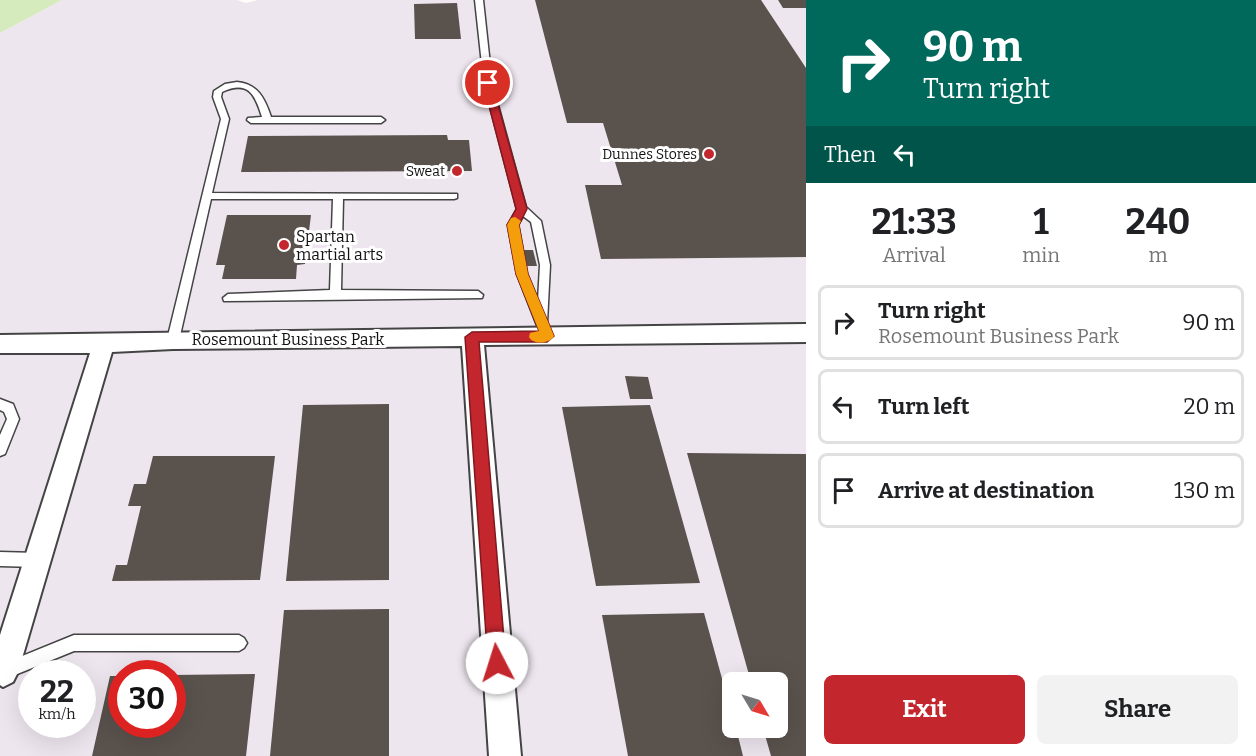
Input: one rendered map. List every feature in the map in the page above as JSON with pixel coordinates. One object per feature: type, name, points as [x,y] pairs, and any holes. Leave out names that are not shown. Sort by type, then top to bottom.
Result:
[{"type":"street","name":"Rosemount Business Park","points":[[0,344],[472,337],[545,331],[806,333]]},
{"type":"street","points":[[472,337],[505,756]]},
{"type":"street","points":[[1,675],[104,344]]},
{"type":"lane","points":[[479,0],[488,83],[522,209],[536,221],[545,265],[545,331]]},
{"type":"lane","points":[[173,340],[225,119],[217,97],[218,91],[227,86],[248,85],[257,92],[267,119]]},
{"type":"lane","points":[[250,120],[381,120]]},
{"type":"lane","points":[[207,196],[454,196]]},
{"type":"lane","points":[[335,294],[338,196]]},
{"type":"lane","points":[[522,209],[513,225],[522,274],[545,331]]},
{"type":"lane","points":[[228,298],[335,294],[478,295]]},
{"type":"lane","points":[[0,404],[9,408],[13,419],[0,450]]},
{"type":"lane","points":[[0,559],[37,560]]},
{"type":"lane","points":[[1,675],[74,643],[239,643]]},
{"type":"shaded area","points":[[62,0],[237,0],[246,3],[258,0],[806,0],[806,756],[0,756],[0,33]]},
{"type":"green space","points":[[0,0],[62,0],[0,33]]},
{"type":"building","name":"Dunnes Stores","points":[[535,0],[761,0],[806,68],[806,257],[601,259],[585,185],[622,185],[603,123],[567,123]]},
{"type":"building","points":[[778,0],[806,0],[806,8],[783,8]]},
{"type":"building","points":[[457,3],[461,39],[415,39],[414,4]]},
{"type":"building","points":[[447,135],[448,140],[469,140],[472,171],[241,172],[248,136]]},
{"type":"building","points":[[227,215],[311,215],[305,264],[297,265],[296,279],[222,279],[225,265],[216,265]]},
{"type":"building","points":[[524,250],[533,250],[537,266],[527,266]]},
{"type":"building","points":[[625,376],[648,377],[653,399],[630,399]]},
{"type":"building","points":[[389,404],[389,580],[286,581],[303,405]]},
{"type":"building","points":[[650,405],[700,583],[596,586],[562,407]]},
{"type":"building","points":[[687,453],[806,454],[806,756],[771,756],[766,738],[788,738],[788,672],[748,672]]},
{"type":"building","points":[[153,456],[275,456],[260,580],[112,581],[116,565],[127,565],[141,506],[128,506],[134,484],[146,484]]},
{"type":"building","points":[[389,609],[389,756],[270,756],[284,610]]},
{"type":"building","points":[[704,613],[722,679],[722,738],[738,738],[743,756],[628,756],[602,615]]},
{"type":"building","points":[[255,674],[246,756],[92,756],[108,685],[108,738],[186,738],[186,675]]},
{"type":"slow traffic","points":[[515,221],[513,225],[522,274],[547,336],[535,337]]},
{"type":"place","name":"Dunnes Stores","points":[[709,154]]},
{"type":"place","name":"Sweat","points":[[457,171]]},
{"type":"place","name":"Spartan martial arts","points":[[284,245]]},
{"type":"route","points":[[488,83],[522,209],[513,225],[522,274],[547,336],[472,337],[497,663]]}]
